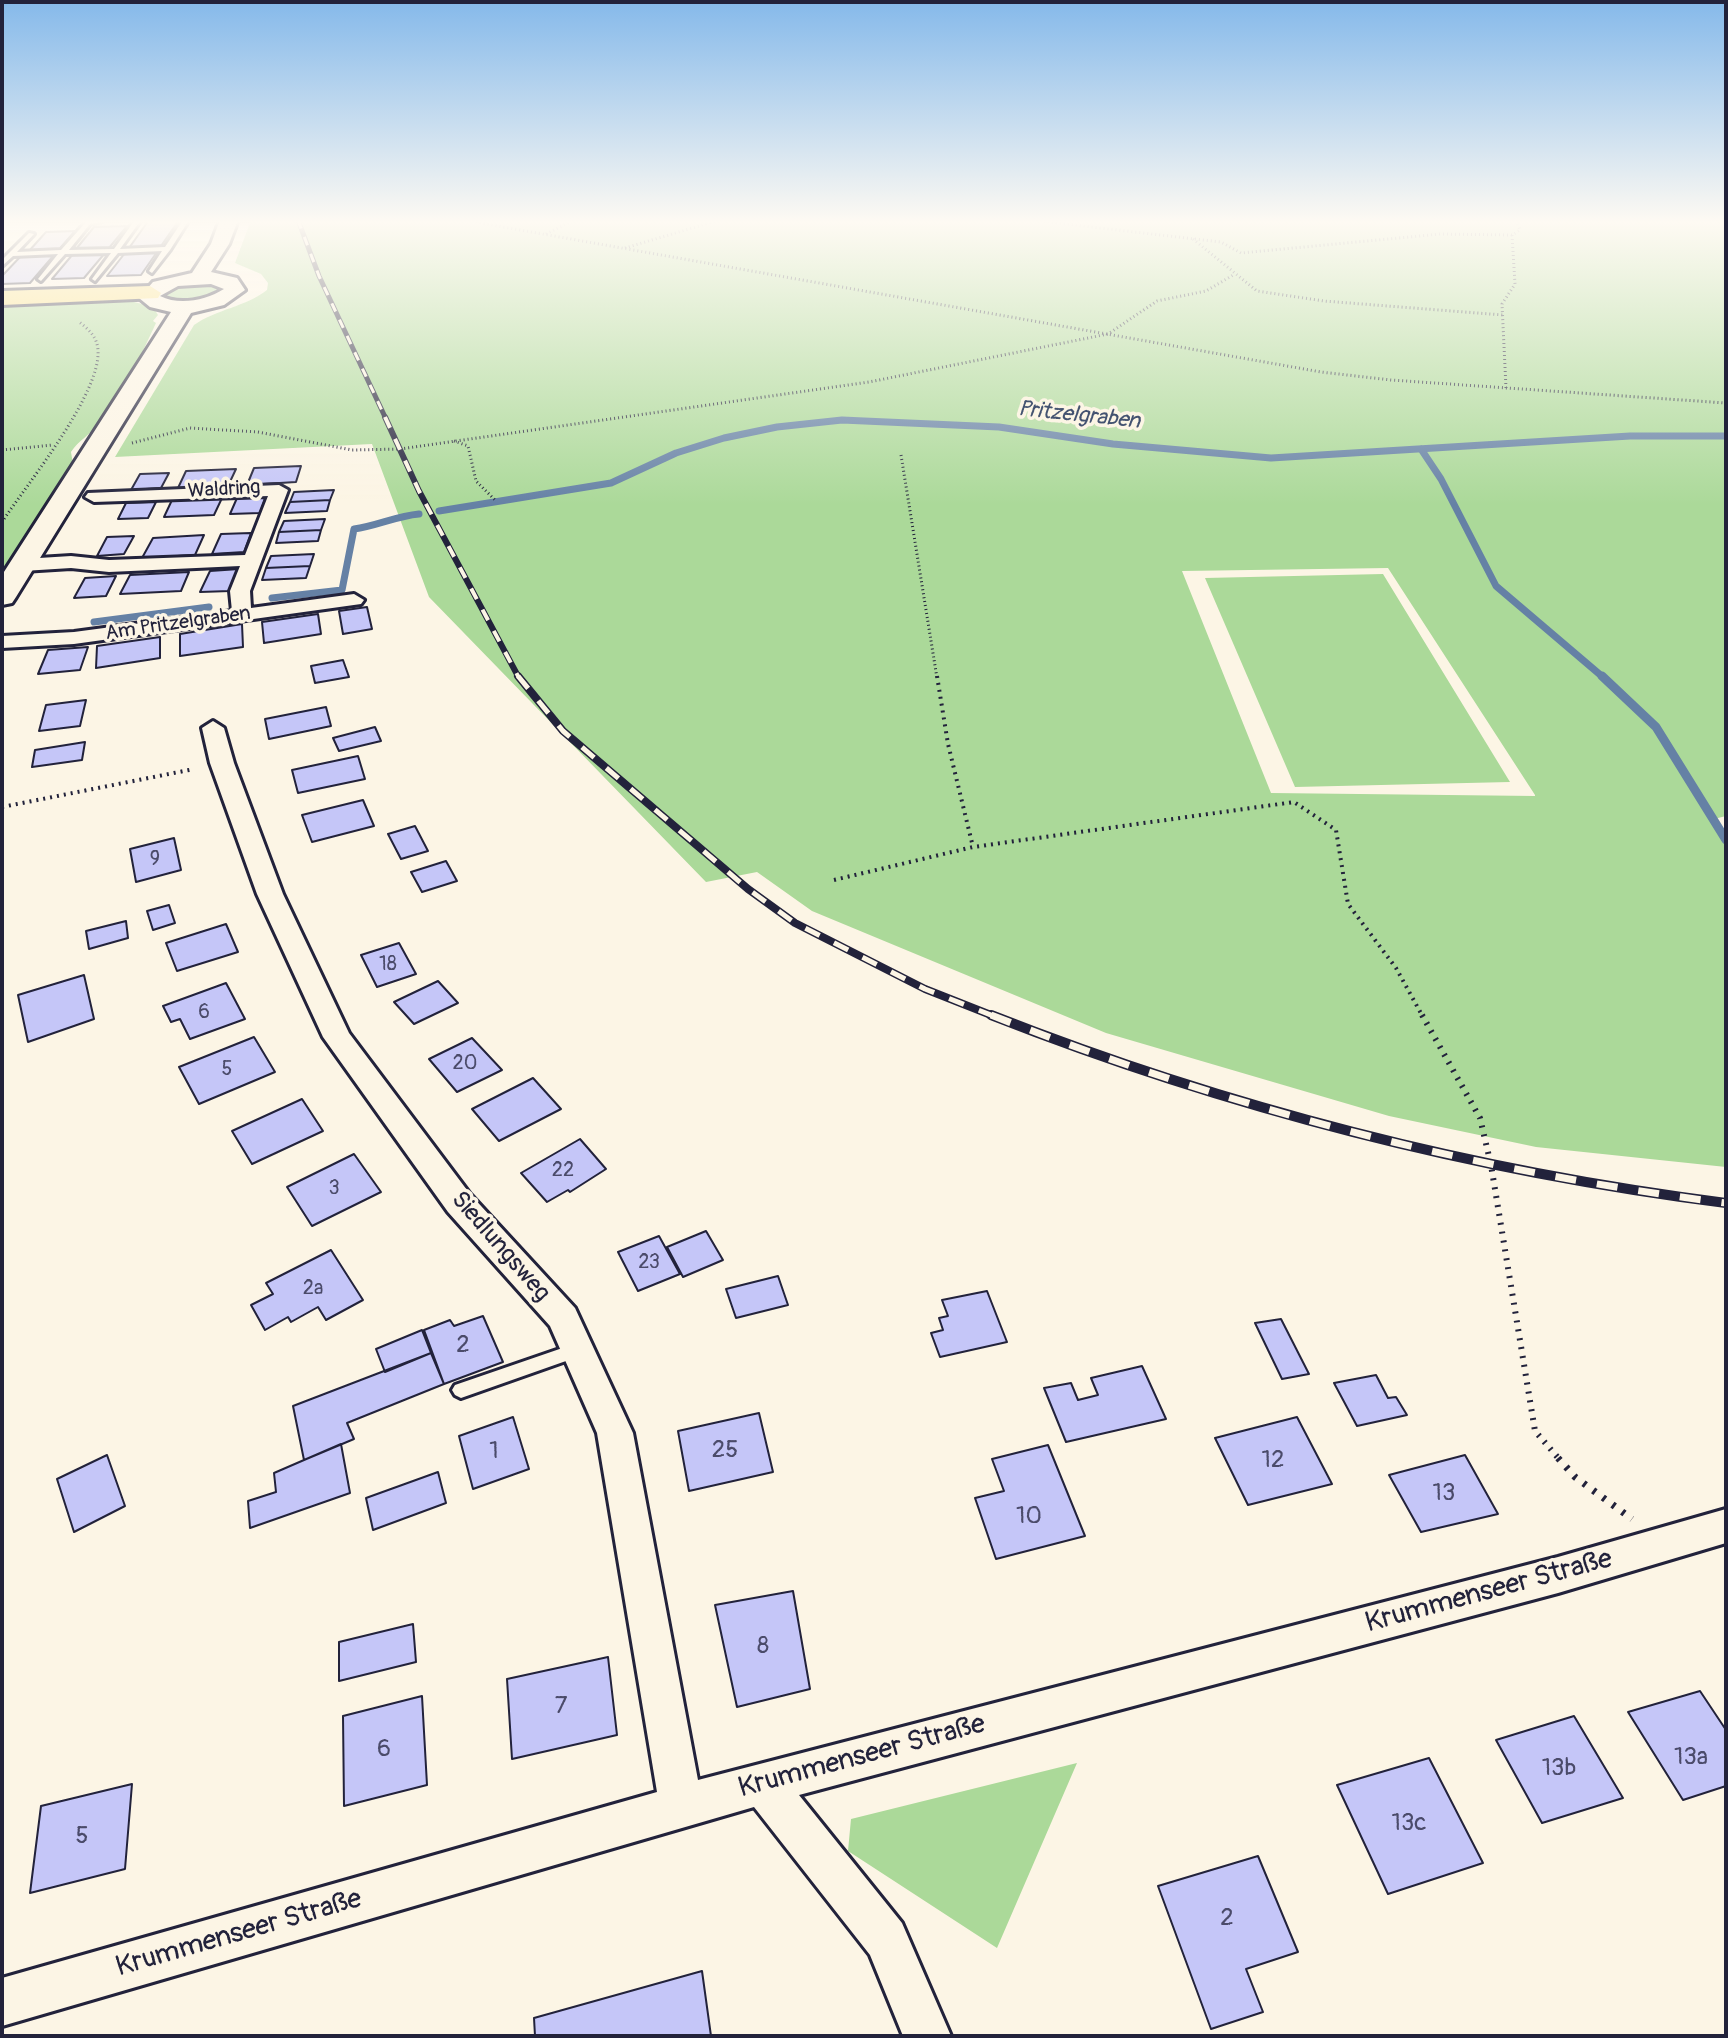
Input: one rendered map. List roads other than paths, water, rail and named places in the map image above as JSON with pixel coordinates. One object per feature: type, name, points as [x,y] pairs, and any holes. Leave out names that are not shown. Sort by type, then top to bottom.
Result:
[{"type":"main road","points":[[2,597],[179,315]]},
{"type":"street","name":"Waldring","points":[[94,497],[279,490],[240,591],[242,615]]},
{"type":"street","points":[[23,565],[71,562],[109,566],[253,560]]},
{"type":"street","name":"Am Pritzelgraben","points":[[2,642],[74,638],[354,600]]},
{"type":"street","name":"Siedlungsweg","points":[[213,728],[222,763],[270,894],[337,1037],[459,1203],[563,1318],[615,1433],[674,1758],[680,1807]]},
{"type":"street","name":"Krummenseer Straße","points":[[2,2002],[762,1783],[1558,1575],[1726,1526]]},
{"type":"street","points":[[762,1783],[886,1939],[927,2036]]},
{"type":"lane","points":[[461,1390],[577,1350]]},
{"type":"waterway","name":"Pritzelgraben","points":[[439,511],[611,483],[676,453],[724,438],[777,427],[842,420],[999,427],[1113,444],[1271,458],[1630,436],[1726,436]]},
{"type":"waterway","points":[[1421,449],[1441,479],[1496,586],[1604,678]]},
{"type":"waterway","name":"Pritzelgraben","points":[[272,598],[342,590],[354,529],[419,514]]},
{"type":"waterway","name":"Pritzelgraben","points":[[94,622],[209,607]]},
{"type":"waterway","points":[[1602,676],[1656,727],[1726,840]]},
{"type":"railway","points":[[337,315],[386,419]]},
{"type":"railway","points":[[385,417],[419,491],[519,678]]},
{"type":"railway","points":[[518,676],[563,731],[748,889],[795,923],[925,989],[996,1017]]},
{"type":"railway","points":[[991,1015],[1170,1079],[1352,1132],[1538,1173],[1726,1203]]}]
